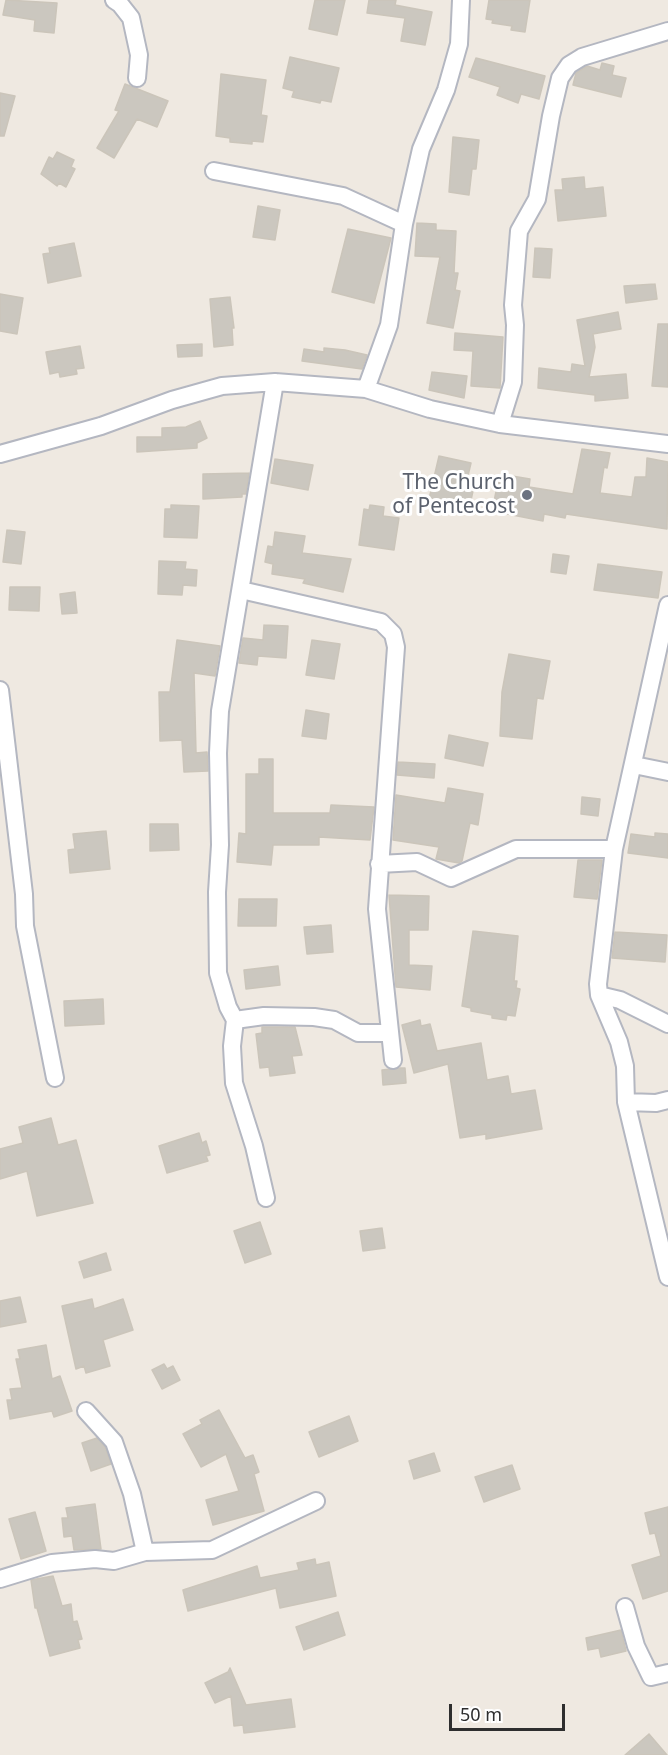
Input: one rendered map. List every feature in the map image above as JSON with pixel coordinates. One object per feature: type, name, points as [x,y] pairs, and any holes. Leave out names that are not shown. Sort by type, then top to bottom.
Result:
[{"type":"street","points":[[114,0],[131,18],[139,55],[136,78]]},
{"type":"street","points":[[366,389],[389,325],[404,224],[421,149],[446,90],[459,44],[461,0]]},
{"type":"street","points":[[500,424],[513,382],[515,325],[513,305],[519,231],[537,199],[560,78],[569,65],[582,57],[668,31]]},
{"type":"street","points":[[214,171],[343,196],[404,224]]},
{"type":"street","points":[[0,454],[101,426],[172,400],[212,389],[275,382],[366,389],[430,409],[500,424],[668,444]]},
{"type":"street","points":[[266,1198],[254,1146],[234,1083],[232,1055],[235,1020],[218,974],[217,892],[220,845],[218,753],[220,711],[275,382]]},
{"type":"street","points":[[241,590],[381,622],[393,634],[396,647],[379,864],[378,941],[393,1060]]},
{"type":"street","points":[[668,605],[614,849],[598,968],[599,994],[625,1066],[626,1102],[668,1277]]},
{"type":"street","points":[[0,690],[12,775],[25,926],[55,1078]]},
{"type":"street","points":[[634,765],[668,772]]},
{"type":"street","points":[[379,864],[417,862],[451,878],[516,849],[614,849]]},
{"type":"street","points":[[599,994],[620,1000],[668,1024]]},
{"type":"street","points":[[235,1020],[273,1016],[314,1017],[334,1020],[358,1033],[390,1033]]},
{"type":"street","points":[[626,1102],[656,1103],[668,1100]]},
{"type":"street","points":[[86,1411],[114,1443],[132,1494],[145,1552]]},
{"type":"street","points":[[0,1579],[52,1563],[95,1559],[114,1561],[145,1552],[212,1550],[316,1501]]},
{"type":"street","points":[[625,1607],[636,1646],[651,1677],[668,1673]]},
{"type":"building","points":[[6,0],[57,3],[54,33],[34,31],[35,20],[3,15]]},
{"type":"building","points":[[315,0],[345,0],[337,35],[309,29]]},
{"type":"building","points":[[369,0],[396,0],[395,5],[432,12],[425,45],[401,41],[405,18],[367,13]]},
{"type":"building","points":[[489,0],[530,0],[525,32],[511,30],[512,26],[492,23],[493,20],[486,19]]},
{"type":"building","points":[[290,57],[339,68],[331,102],[321,100],[320,103],[292,97],[294,91],[283,88]]},
{"type":"building","points":[[476,58],[545,76],[539,99],[521,94],[518,103],[497,95],[500,87],[469,77]]},
{"type":"building","points":[[602,63],[614,66],[612,75],[626,78],[621,97],[573,85],[576,73],[587,66],[600,70]]},
{"type":"building","points":[[221,74],[266,80],[261,115],[267,116],[263,142],[252,141],[252,144],[230,142],[230,138],[216,136]]},
{"type":"building","points":[[125,84],[168,101],[157,127],[137,119],[114,158],[97,148],[119,111],[115,110]]},
{"type":"building","points":[[0,93],[15,96],[4,136],[0,136]]},
{"type":"building","points":[[453,137],[479,140],[476,169],[472,169],[469,195],[449,192]]},
{"type":"building","points":[[57,152],[74,160],[71,167],[75,169],[66,187],[59,183],[57,186],[41,174],[49,157],[53,159]]},
{"type":"building","points":[[584,177],[585,189],[603,187],[606,216],[558,221],[555,190],[563,190],[562,179]]},
{"type":"building","points":[[258,206],[280,210],[275,240],[253,237]]},
{"type":"building","points":[[417,223],[436,224],[436,230],[456,231],[454,273],[458,273],[455,290],[460,291],[453,328],[427,323],[440,257],[415,256]]},
{"type":"building","points":[[348,229],[391,238],[374,303],[332,292]]},
{"type":"building","points":[[74,243],[81,276],[48,283],[43,254],[50,253],[49,248]]},
{"type":"building","points":[[535,248],[552,249],[550,278],[533,277]]},
{"type":"building","points":[[655,284],[657,299],[626,303],[624,286]]},
{"type":"building","points":[[0,294],[23,298],[17,334],[0,331]]},
{"type":"building","points":[[230,297],[234,328],[232,328],[233,345],[214,347],[210,299]]},
{"type":"building","points":[[618,312],[621,329],[593,334],[595,347],[589,377],[626,374],[628,398],[595,401],[595,395],[538,388],[539,368],[571,372],[572,364],[585,366],[577,320]]},
{"type":"building","points":[[658,324],[668,324],[668,387],[652,386]]},
{"type":"building","points":[[455,333],[503,337],[500,388],[471,386],[473,351],[454,350]]},
{"type":"building","points":[[202,344],[202,356],[178,357],[177,345]]},
{"type":"building","points":[[80,346],[84,368],[76,369],[77,374],[60,377],[59,372],[50,374],[46,352]]},
{"type":"building","points":[[324,348],[367,355],[362,369],[302,361],[304,349],[324,352]]},
{"type":"building","points":[[432,372],[467,376],[464,398],[429,390]]},
{"type":"building","points":[[200,421],[207,438],[197,443],[197,448],[137,452],[137,437],[162,437],[162,428],[186,427]]},
{"type":"building","points":[[582,449],[610,453],[607,468],[604,467],[600,493],[632,497],[635,477],[646,477],[647,458],[668,462],[667,529],[566,514],[565,518],[544,514],[543,521],[492,511],[498,482],[511,484],[512,476],[530,479],[529,487],[573,494]]},
{"type":"building","points":[[439,456],[471,463],[467,480],[475,482],[469,509],[429,499]]},
{"type":"building","points":[[275,459],[313,465],[308,490],[271,483]]},
{"type":"building","points":[[249,473],[246,494],[242,494],[242,497],[203,499],[203,474]]},
{"type":"building","points":[[171,505],[199,506],[197,538],[164,537],[165,509],[171,509]]},
{"type":"building","points":[[370,505],[384,507],[383,516],[399,518],[394,550],[359,545],[364,509],[369,510]]},
{"type":"building","points":[[7,530],[25,532],[21,564],[3,562]]},
{"type":"building","points":[[275,532],[305,536],[302,553],[351,559],[343,592],[303,583],[305,579],[272,574],[273,564],[265,562],[268,546],[273,547]]},
{"type":"building","points":[[553,554],[569,556],[566,574],[551,572]]},
{"type":"building","points":[[159,561],[186,562],[185,569],[197,570],[196,586],[183,585],[182,595],[158,594]]},
{"type":"building","points":[[598,564],[662,572],[658,598],[594,590]]},
{"type":"building","points":[[10,587],[40,587],[39,611],[9,610]]},
{"type":"building","points":[[75,592],[77,613],[62,614],[60,594]]},
{"type":"building","points":[[264,625],[288,626],[286,658],[258,656],[257,665],[239,663],[243,638],[263,640]]},
{"type":"building","points":[[177,640],[220,646],[215,676],[194,673],[196,753],[207,752],[208,771],[184,772],[182,740],[160,741],[159,692],[170,692]]},
{"type":"building","points":[[312,640],[340,644],[334,679],[306,675]]},
{"type":"building","points":[[509,654],[550,661],[543,699],[537,698],[532,739],[500,736],[502,692]]},
{"type":"building","points":[[306,710],[329,714],[326,739],[302,736]]},
{"type":"building","points":[[449,735],[488,743],[483,766],[445,758]]},
{"type":"building","points":[[259,759],[273,759],[273,813],[330,813],[331,805],[374,807],[370,840],[319,837],[319,845],[273,845],[271,865],[237,862],[239,833],[246,834],[246,774],[259,774]]},
{"type":"building","points":[[398,762],[435,764],[434,778],[397,775]]},
{"type":"building","points":[[448,788],[483,794],[478,825],[470,823],[462,861],[459,863],[436,859],[439,847],[393,840],[396,795],[445,803]]},
{"type":"building","points":[[582,797],[600,799],[598,816],[581,814]]},
{"type":"building","points":[[150,824],[178,824],[179,850],[150,851]]},
{"type":"building","points":[[106,831],[110,869],[70,873],[68,850],[75,849],[73,834]]},
{"type":"building","points":[[655,833],[668,834],[668,858],[628,853],[631,834],[655,837]]},
{"type":"building","points":[[578,860],[602,860],[597,899],[574,897]]},
{"type":"building","points":[[389,895],[429,896],[428,930],[409,930],[409,965],[432,966],[430,990],[396,987]]},
{"type":"building","points":[[239,899],[277,899],[276,926],[238,926]]},
{"type":"building","points":[[331,925],[333,952],[307,954],[304,927]]},
{"type":"building","points":[[473,931],[518,936],[514,981],[517,981],[516,988],[520,989],[515,1016],[507,1015],[506,1020],[492,1018],[492,1015],[471,1011],[471,1008],[462,1006]]},
{"type":"building","points":[[615,932],[667,935],[665,962],[612,958]]},
{"type":"building","points":[[278,966],[280,985],[246,989],[244,970]]},
{"type":"building","points":[[103,999],[104,1024],[65,1026],[64,1001]]},
{"type":"building","points":[[420,1020],[421,1026],[430,1024],[437,1051],[481,1043],[487,1080],[508,1076],[511,1094],[535,1090],[542,1129],[486,1139],[486,1134],[460,1138],[448,1064],[414,1073],[402,1025]]},
{"type":"building","points":[[262,1027],[295,1027],[302,1055],[292,1056],[295,1073],[270,1076],[269,1067],[260,1068],[256,1034],[262,1033]]},
{"type":"building","points":[[405,1068],[406,1083],[383,1085],[382,1070]]},
{"type":"building","points":[[51,1118],[58,1145],[76,1140],[93,1203],[37,1216],[27,1171],[0,1179],[0,1149],[23,1143],[19,1127]]},
{"type":"building","points":[[199,1133],[202,1143],[206,1141],[210,1155],[206,1156],[208,1161],[167,1173],[159,1146]]},
{"type":"building","points":[[260,1222],[271,1254],[245,1263],[234,1231]]},
{"type":"building","points":[[382,1228],[385,1248],[363,1251],[360,1231]]},
{"type":"building","points":[[106,1253],[111,1270],[84,1278],[79,1262]]},
{"type":"building","points":[[20,1297],[26,1322],[0,1327],[0,1301]]},
{"type":"building","points":[[92,1299],[94,1309],[123,1299],[133,1330],[103,1340],[110,1366],[86,1373],[84,1366],[76,1369],[62,1306]]},
{"type":"building","points":[[46,1345],[52,1379],[60,1376],[72,1411],[54,1417],[52,1411],[10,1419],[7,1400],[12,1400],[10,1389],[22,1388],[16,1359],[20,1359],[18,1350]]},
{"type":"building","points":[[164,1364],[167,1369],[173,1366],[180,1380],[162,1389],[152,1370]]},
{"type":"building","points":[[219,1410],[245,1458],[253,1455],[259,1472],[254,1474],[264,1511],[213,1525],[206,1500],[239,1491],[226,1454],[201,1467],[183,1434],[202,1424],[200,1420]]},
{"type":"building","points":[[349,1416],[358,1441],[319,1457],[309,1432]]},
{"type":"building","points":[[97,1438],[105,1447],[111,1464],[91,1471],[82,1443]]},
{"type":"building","points":[[434,1453],[440,1471],[414,1479],[409,1461]]},
{"type":"building","points":[[512,1465],[520,1489],[484,1502],[475,1477]]},
{"type":"building","points":[[95,1504],[101,1549],[74,1550],[72,1536],[64,1537],[62,1518],[68,1518],[66,1508]]},
{"type":"building","points":[[668,1507],[668,1591],[643,1599],[632,1565],[661,1556],[655,1533],[650,1534],[645,1513]]},
{"type":"building","points":[[35,1512],[46,1551],[21,1559],[9,1519]]},
{"type":"building","points":[[315,1559],[316,1565],[329,1562],[336,1596],[280,1608],[276,1588],[188,1611],[183,1590],[257,1566],[260,1578],[299,1570],[297,1563]]},
{"type":"building","points":[[53,1576],[62,1606],[71,1604],[73,1622],[77,1621],[82,1639],[78,1640],[80,1648],[50,1656],[37,1608],[35,1608],[31,1580]]},
{"type":"building","points":[[338,1612],[345,1635],[304,1650],[296,1627]]},
{"type":"building","points":[[621,1630],[626,1651],[601,1657],[599,1648],[588,1650],[586,1638]]},
{"type":"building","points":[[230,1668],[246,1705],[291,1699],[295,1727],[244,1733],[243,1725],[234,1726],[231,1696],[215,1703],[205,1683],[228,1672]]},
{"type":"building","points":[[649,1734],[667,1755],[625,1755]]},
{"type":"place","name":"The Church of Pentecost","points":[[527,495]]}]
